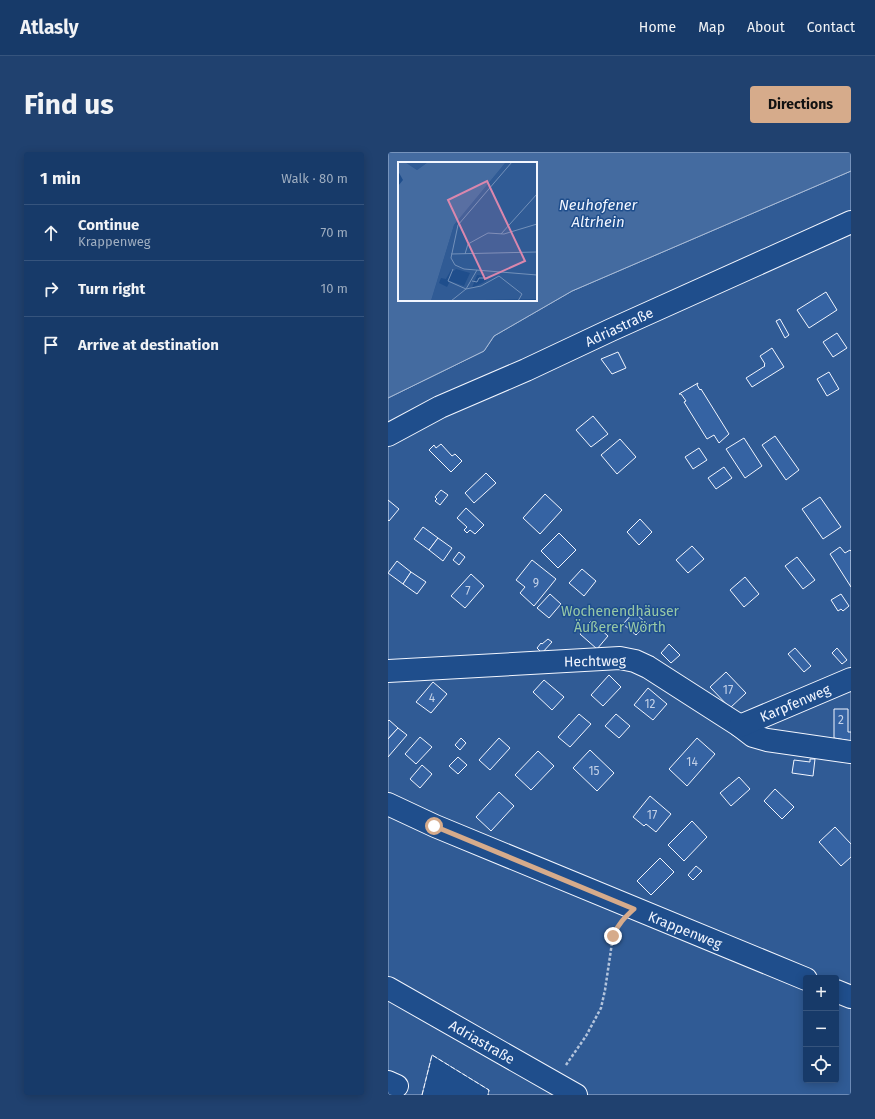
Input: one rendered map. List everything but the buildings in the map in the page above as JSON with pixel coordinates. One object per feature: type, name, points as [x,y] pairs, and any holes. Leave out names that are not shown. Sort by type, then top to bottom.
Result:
[{"type":"street","name":"Adriastraße","points":[[388,435],[440,407],[526,370],[851,222]]},
{"type":"street","name":"Hechtweg","points":[[388,671],[620,658],[635,661],[648,667],[740,726],[753,736],[767,740],[851,752]]},
{"type":"street","name":"Karpfenweg","points":[[740,726],[851,679]]},
{"type":"street","name":"Krappenweg","points":[[388,804],[434,826],[803,978]]},
{"type":"street","name":"Adriastraße","points":[[388,988],[550,1089],[576,1095]]},
{"type":"street","points":[[839,992],[851,997]]},
{"type":"path","points":[[550,1089],[586,1036],[601,1008],[613,936],[616,928],[624,917],[634,909]]},
{"type":"shaded area","name":"Wochenendhäuser Äußerer Wörth","points":[[851,171],[851,1095],[488,1095],[489,1090],[432,1055],[422,1095],[388,1095],[388,398],[484,351],[494,336],[572,291]]},
{"type":"water","name":"Neuhofener Altrhein","points":[[388,152],[851,152],[851,171],[572,291],[494,336],[484,351],[388,398]]},
{"type":"fence","points":[[422,1095],[432,1055],[489,1090],[488,1095]]},
{"type":"route","points":[[434,826],[634,909],[624,917],[616,928],[613,936]]}]
